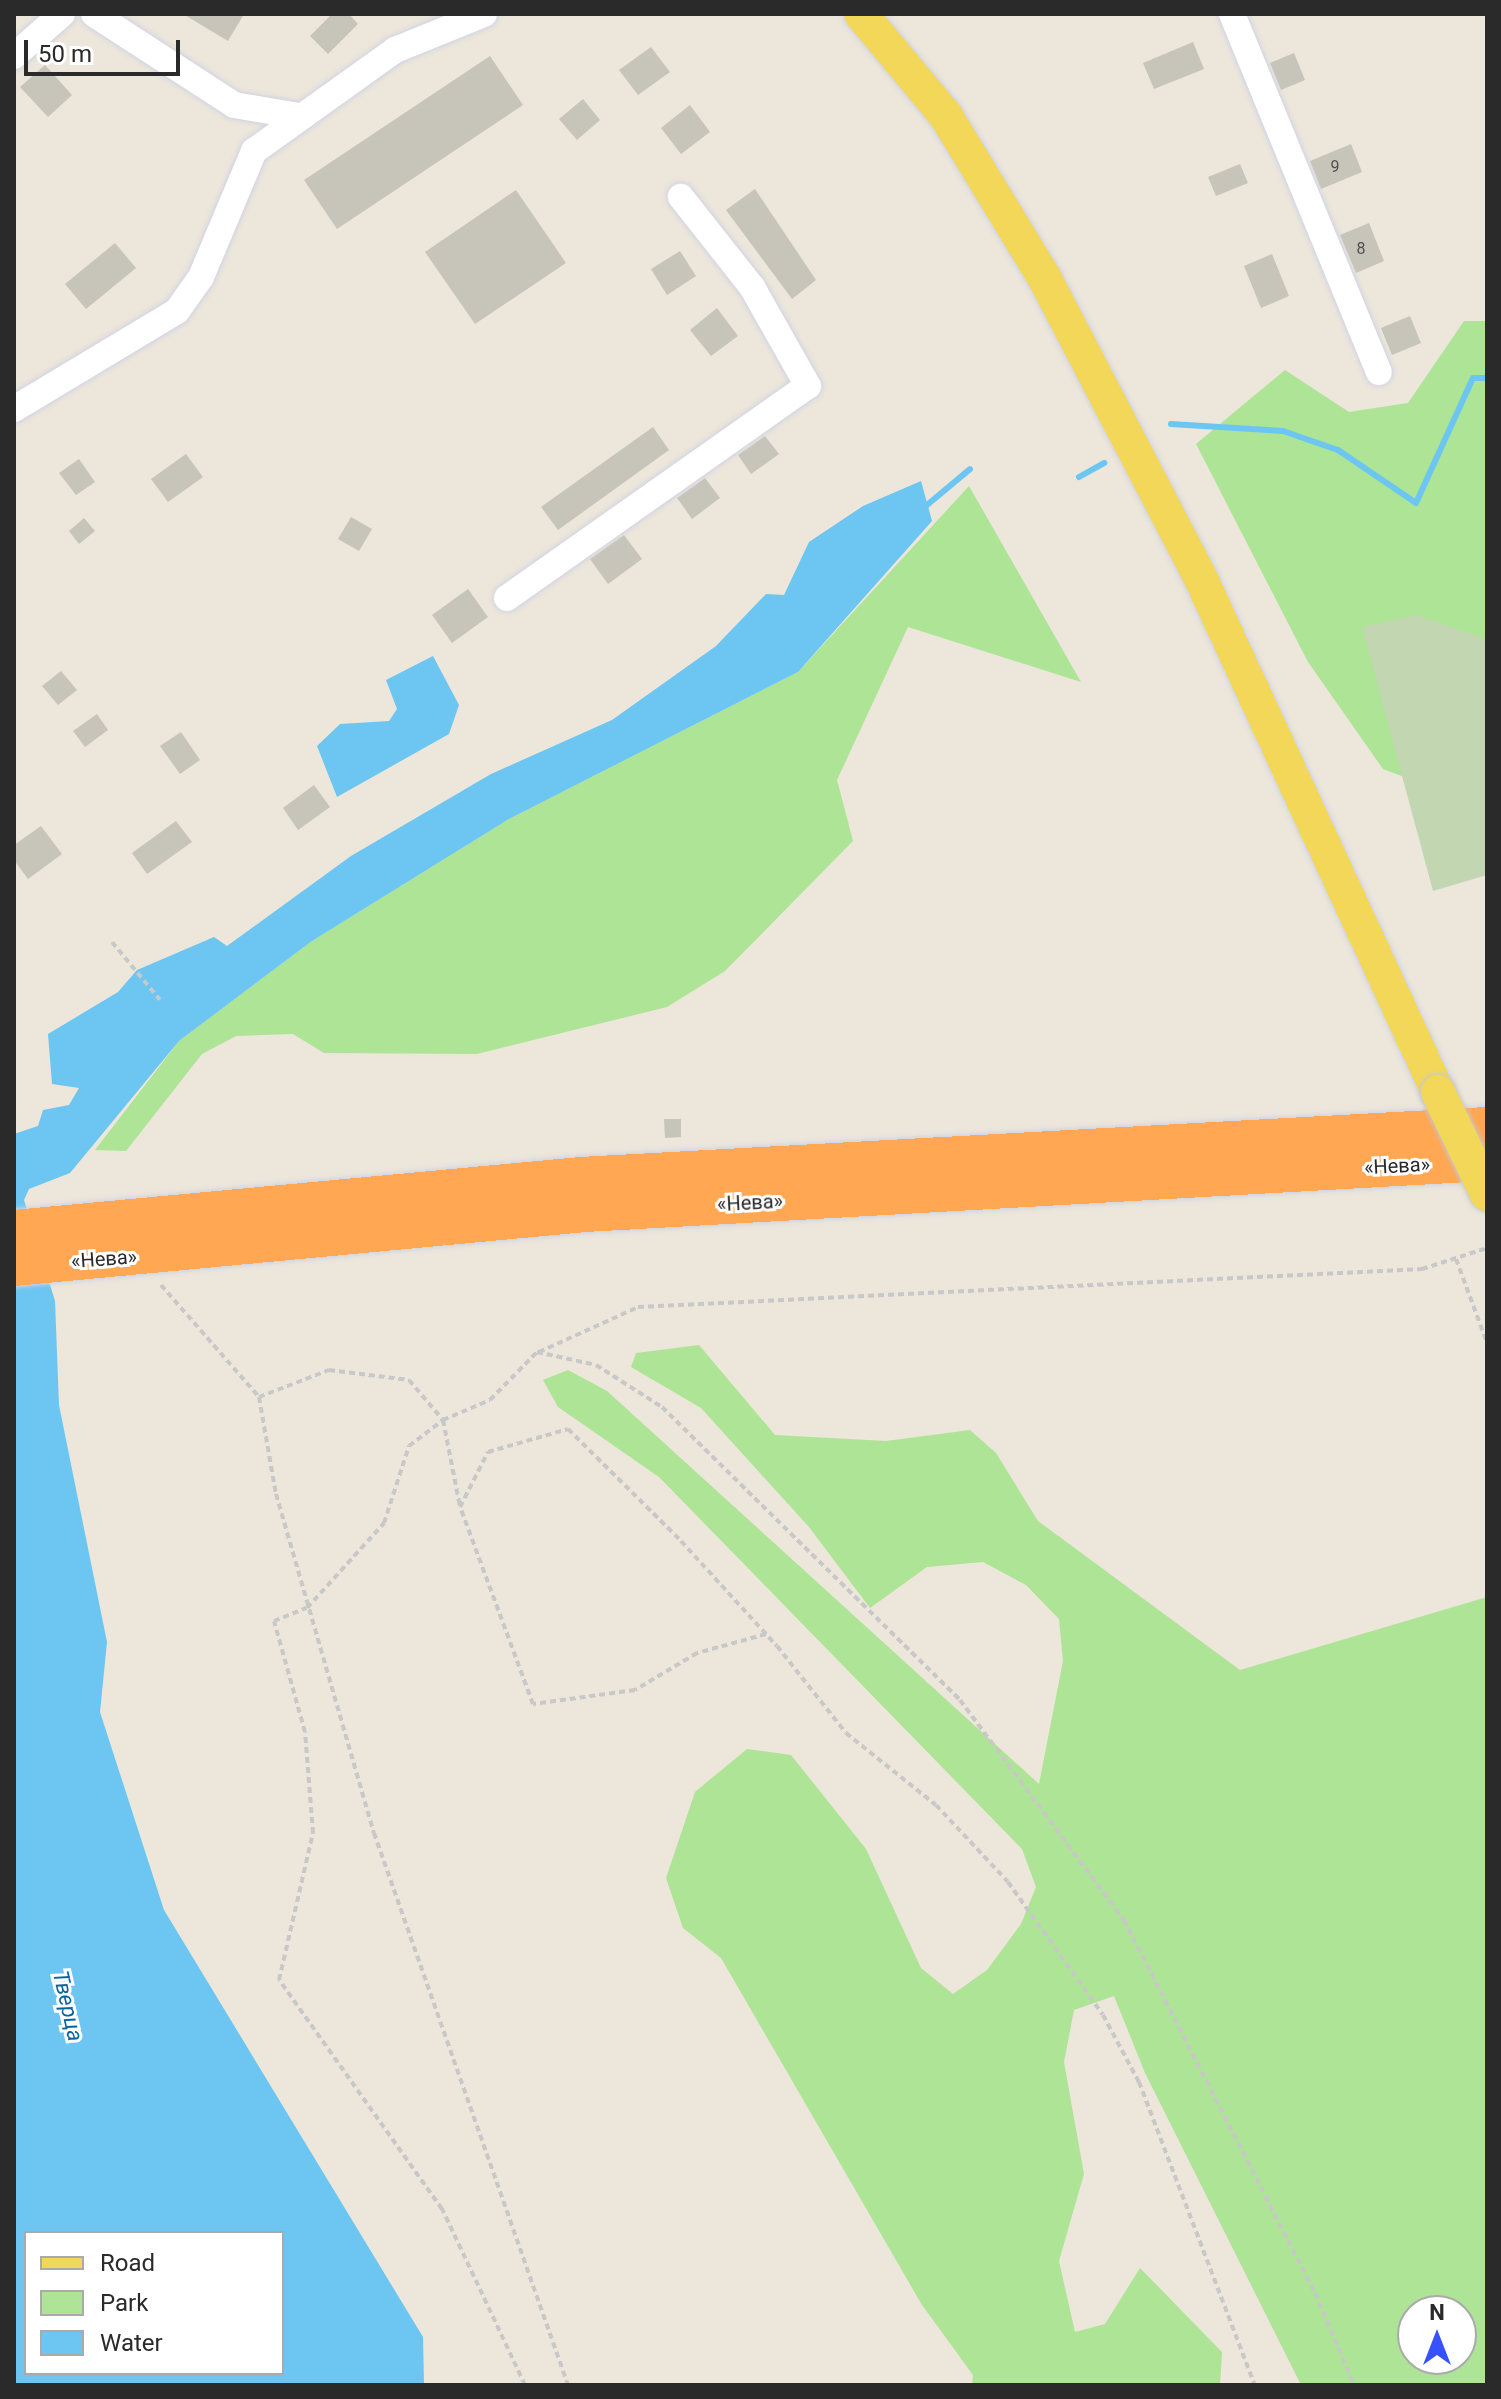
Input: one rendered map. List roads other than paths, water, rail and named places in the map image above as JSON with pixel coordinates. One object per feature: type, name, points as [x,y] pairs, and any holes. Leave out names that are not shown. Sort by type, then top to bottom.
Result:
[{"type":"highway","name":"«Нева»","points":[[14,1266],[581,1177],[1487,1127]]},
{"type":"highway","name":"«Нева»","points":[[14,1230],[239,1231],[1487,1161]]},
{"type":"main road","points":[[861,14],[946,116],[1044,277],[1202,581],[1487,1194]]},
{"type":"street","points":[[14,56],[62,14]]},
{"type":"street","points":[[94,14],[234,105],[299,116]]},
{"type":"street","points":[[14,409],[177,311],[201,277],[254,151],[395,50],[484,14]]},
{"type":"street","points":[[1232,14],[1379,372]]},
{"type":"street","points":[[507,598],[808,386],[752,287],[681,197]]},
{"type":"water","name":"Тверца","points":[[921,481],[932,521],[798,672],[509,819],[312,941],[179,1041],[70,1173],[29,1189],[24,1200],[55,1301],[59,1405],[107,1642],[100,1712],[164,1910],[423,2337],[424,2385],[14,2385],[14,1134],[38,1126],[43,1110],[69,1105],[79,1088],[52,1084],[48,1034],[118,992],[137,970],[214,937],[227,946],[351,856],[491,774],[612,720],[716,646],[766,594],[784,595],[809,542],[863,506]]},
{"type":"water","points":[[433,656],[459,705],[449,734],[337,797],[317,746],[340,724],[389,721],[397,709],[386,680]]},
{"type":"waterway","points":[[1171,424],[1283,431],[1338,450],[1416,503],[1473,378],[1487,378]]},
{"type":"waterway","points":[[1079,477],[1104,463]]},
{"type":"waterway","points":[[927,505],[970,469]]}]
